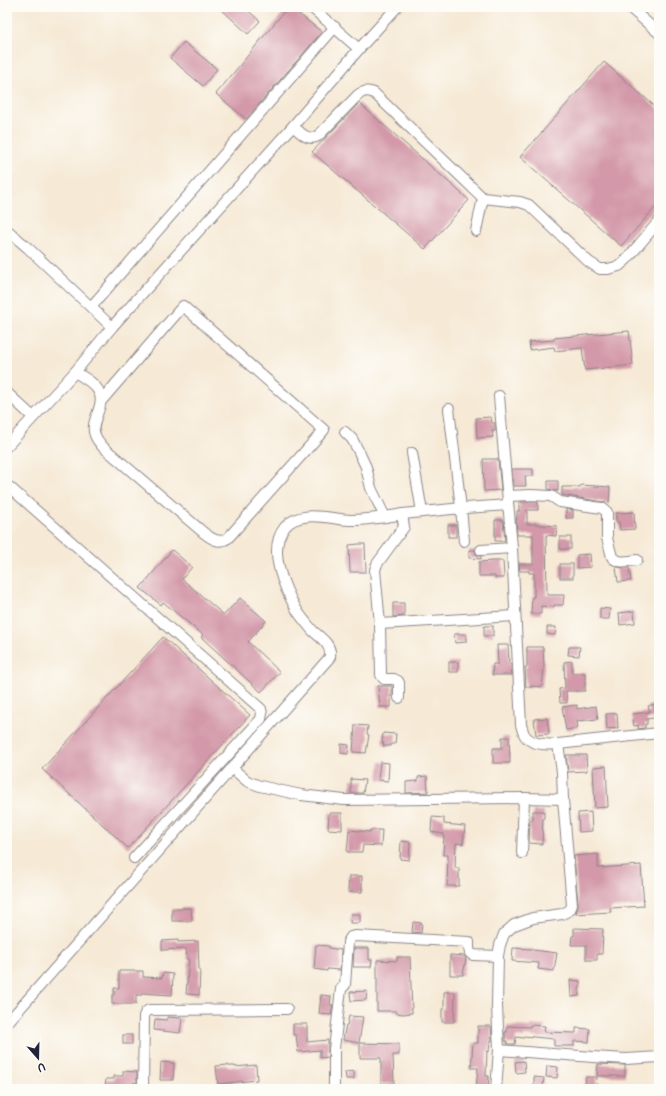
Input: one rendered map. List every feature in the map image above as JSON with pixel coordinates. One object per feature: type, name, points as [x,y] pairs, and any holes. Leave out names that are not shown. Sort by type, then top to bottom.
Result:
[{"type":"street","points":[[311,7],[359,49]]},
{"type":"street","points":[[7,446],[75,372],[112,327],[397,7]]},
{"type":"street","points":[[629,7],[659,33]]},
{"type":"street","points":[[91,307],[335,28]]},
{"type":"street","points":[[292,126],[307,137],[314,138],[318,136],[358,95],[364,91],[370,91],[374,93],[483,198],[520,202],[529,205],[589,262],[600,269],[608,269],[619,266],[627,259],[659,221]]},
{"type":"street","points":[[476,230],[483,198]]},
{"type":"street","points":[[7,230],[112,327]]},
{"type":"street","points":[[75,372],[95,386],[102,400],[94,427],[95,436],[102,446],[204,533],[217,541],[228,538],[324,430],[183,306],[102,400]]},
{"type":"street","points":[[7,393],[34,417]]},
{"type":"street","points":[[499,396],[512,548],[521,725],[524,735],[532,742],[549,745],[659,733]]},
{"type":"street","points":[[449,409],[464,541]]},
{"type":"street","points":[[345,432],[352,439],[359,452],[366,468],[371,488],[385,517]]},
{"type":"street","points":[[412,453],[422,512]]},
{"type":"street","points":[[7,485],[261,709],[261,719],[134,858]]},
{"type":"street","points":[[7,1023],[330,657],[331,653],[328,645],[312,630],[299,614],[289,595],[278,563],[277,548],[281,534],[286,526],[295,519],[309,516],[351,520],[385,517],[508,501],[531,495],[551,496],[560,502],[602,508],[607,512],[607,538],[614,560],[619,562],[637,560]]},
{"type":"street","points":[[400,698],[398,681],[394,679],[384,679],[381,675],[380,624],[376,568],[404,527],[402,514]]},
{"type":"street","points":[[481,550],[512,548]]},
{"type":"street","points":[[380,624],[515,616]]},
{"type":"street","points":[[496,1089],[499,1050],[497,1006],[498,956],[504,934],[514,925],[533,918],[562,914],[570,910],[572,905],[562,772],[558,744]]},
{"type":"street","points":[[232,768],[247,780],[260,786],[301,795],[344,800],[563,799]]},
{"type":"street","points":[[522,853],[524,798]]},
{"type":"street","points":[[334,1089],[334,1049],[341,989],[345,985],[348,942],[351,937],[356,936],[469,942],[470,953],[473,955],[498,956]]},
{"type":"street","points":[[144,1089],[144,1016],[148,1010],[287,1009]]},
{"type":"street","points":[[499,1050],[626,1059],[659,1057]]},
{"type":"building","points":[[219,7],[244,7],[260,21],[248,34]]},
{"type":"building","points":[[288,7],[322,32],[246,119],[216,94]]},
{"type":"building","points":[[184,42],[217,69],[203,86],[170,58]]},
{"type":"building","points":[[604,62],[659,110],[659,203],[621,246],[520,157]]},
{"type":"building","points":[[359,103],[469,200],[425,249],[312,152]]},
{"type":"building","points":[[629,331],[633,365],[585,370],[582,348],[555,351],[554,347],[530,350],[529,342],[554,340],[554,338]]},
{"type":"building","points":[[491,417],[492,423],[495,423],[495,431],[492,431],[493,437],[477,438],[476,418]]},
{"type":"building","points":[[483,459],[498,459],[501,490],[484,491]]},
{"type":"building","points":[[512,469],[533,469],[533,476],[525,476],[526,486],[513,486]]},
{"type":"building","points":[[548,481],[558,481],[558,491],[548,489]]},
{"type":"building","points":[[581,485],[610,487],[609,503],[562,495],[562,487],[580,487]]},
{"type":"building","points":[[519,502],[538,502],[538,510],[527,510],[527,524],[557,526],[556,536],[546,535],[547,595],[564,595],[563,605],[554,605],[554,607],[541,606],[541,614],[531,614],[532,597],[534,597],[534,573],[529,573],[529,571],[520,571],[519,564],[533,564],[533,535],[517,535],[516,519],[517,511],[519,511]]},
{"type":"building","points":[[566,509],[573,510],[573,518],[566,518]]},
{"type":"building","points":[[634,512],[635,529],[620,530],[619,522],[616,522],[616,513]]},
{"type":"building","points":[[495,520],[503,520],[505,541],[495,541]]},
{"type":"building","points":[[448,525],[456,525],[456,537],[448,537]]},
{"type":"building","points":[[560,537],[571,537],[571,549],[560,549]]},
{"type":"building","points":[[365,544],[366,572],[350,572],[349,545]]},
{"type":"building","points":[[172,550],[192,567],[182,579],[224,615],[240,598],[266,621],[248,642],[280,672],[261,692],[201,637],[203,635],[163,602],[161,605],[140,588]]},
{"type":"building","points":[[469,550],[475,550],[476,554],[481,556],[481,559],[469,558]]},
{"type":"building","points":[[590,554],[591,567],[577,568],[577,555]]},
{"type":"building","points":[[503,561],[504,578],[495,578],[495,576],[479,576],[479,562]]},
{"type":"building","points":[[560,564],[573,564],[573,578],[560,578]]},
{"type":"building","points":[[616,567],[629,568],[631,581],[618,582]]},
{"type":"building","points":[[393,603],[404,603],[404,616],[393,617]]},
{"type":"building","points":[[600,608],[610,609],[609,619],[600,619]]},
{"type":"building","points":[[634,611],[635,623],[620,625],[619,613]]},
{"type":"building","points":[[484,626],[493,626],[493,636],[484,636]]},
{"type":"building","points":[[547,627],[556,627],[555,635],[547,634]]},
{"type":"building","points":[[454,634],[466,634],[466,642],[455,643]]},
{"type":"building","points":[[163,637],[250,715],[128,848],[42,769]]},
{"type":"building","points":[[497,645],[508,645],[509,664],[511,664],[512,675],[492,675],[493,664],[498,664]]},
{"type":"building","points":[[527,647],[543,647],[544,667],[542,687],[526,687],[525,667],[527,667]]},
{"type":"building","points":[[569,647],[580,647],[579,656],[568,655]]},
{"type":"building","points":[[572,661],[572,673],[585,673],[585,691],[566,691],[567,703],[560,703],[559,689],[565,688],[564,662]]},
{"type":"building","points":[[449,662],[458,662],[458,672],[449,672]]},
{"type":"building","points":[[378,686],[392,686],[391,707],[380,707]]},
{"type":"building","points":[[655,704],[657,711],[659,711],[659,717],[647,719],[645,728],[638,729],[638,725],[634,726],[632,714],[650,712],[648,706]]},
{"type":"building","points":[[577,705],[577,709],[596,706],[598,719],[577,721],[578,728],[566,730],[562,707]]},
{"type":"building","points":[[617,713],[618,728],[607,729],[606,714]]},
{"type":"building","points":[[547,718],[549,734],[536,735],[534,719]]},
{"type":"building","points":[[355,725],[368,726],[367,734],[369,735],[366,753],[353,752]]},
{"type":"building","points":[[383,733],[396,734],[395,744],[391,744],[391,746],[383,746]]},
{"type":"building","points":[[502,737],[509,737],[510,763],[493,763],[493,748],[502,748]]},
{"type":"building","points":[[341,744],[349,745],[348,754],[341,753]]},
{"type":"building","points":[[566,755],[586,755],[587,771],[568,772]]},
{"type":"building","points":[[380,762],[389,763],[388,781],[378,780]]},
{"type":"building","points":[[606,766],[608,807],[595,808],[593,767]]},
{"type":"building","points":[[427,776],[428,792],[406,793],[406,782],[418,781],[418,777]]},
{"type":"building","points":[[351,779],[365,780],[363,793],[351,793]]},
{"type":"building","points":[[533,811],[544,811],[542,844],[529,843],[530,820],[533,820]]},
{"type":"building","points":[[591,812],[592,831],[579,832],[578,813]]},
{"type":"building","points":[[329,813],[342,813],[342,830],[328,829]]},
{"type":"building","points":[[432,817],[444,818],[444,824],[465,826],[463,844],[456,843],[455,868],[459,868],[459,886],[447,886],[448,855],[443,855],[444,834],[431,832]]},
{"type":"building","points":[[349,830],[370,832],[370,830],[382,830],[381,846],[363,845],[362,852],[347,852]]},
{"type":"building","points":[[401,841],[410,842],[409,860],[400,859]]},
{"type":"building","points":[[598,854],[598,868],[641,865],[644,906],[610,908],[611,912],[576,914],[578,904],[574,856]]},
{"type":"building","points":[[349,876],[362,876],[362,892],[348,892]]},
{"type":"building","points":[[191,908],[192,921],[172,921],[172,909]]},
{"type":"building","points":[[351,914],[360,914],[360,923],[350,923]]},
{"type":"building","points":[[413,922],[422,923],[421,933],[412,932]]},
{"type":"building","points":[[574,928],[603,929],[602,954],[597,954],[597,960],[586,960],[586,945],[571,945],[572,936],[574,936]]},
{"type":"building","points":[[178,940],[178,942],[198,941],[200,970],[199,995],[186,994],[189,959],[187,959],[186,949],[162,950],[162,941]]},
{"type":"building","points":[[316,945],[329,946],[329,948],[341,950],[340,970],[327,969],[327,971],[314,969]]},
{"type":"building","points":[[354,948],[369,948],[369,960],[372,960],[371,967],[353,967]]},
{"type":"building","points":[[513,948],[533,949],[557,953],[554,971],[538,969],[539,963],[512,961]]},
{"type":"building","points":[[450,955],[464,956],[466,958],[463,975],[450,975]]},
{"type":"building","points":[[397,957],[410,957],[412,1013],[403,1014],[396,1013],[396,1011],[377,1011],[377,960],[397,961]]},
{"type":"building","points":[[119,971],[143,971],[143,977],[162,978],[163,973],[173,974],[172,995],[142,993],[142,995],[136,995],[136,1004],[112,1004],[114,988],[119,988]]},
{"type":"building","points":[[570,980],[580,981],[579,996],[571,997]]},
{"type":"building","points":[[367,991],[366,1000],[351,1001],[350,992]]},
{"type":"building","points":[[444,992],[455,992],[454,1022],[442,1022]]},
{"type":"building","points":[[321,995],[331,996],[330,1005],[333,1005],[331,1015],[319,1014]]},
{"type":"building","points":[[349,1016],[363,1017],[359,1043],[343,1040]]},
{"type":"building","points":[[167,1017],[182,1018],[180,1033],[154,1030],[155,1019],[167,1020]]},
{"type":"building","points":[[293,1024],[307,1024],[307,1042],[328,1040],[328,1057],[320,1058],[320,1050],[298,1052],[296,1035],[293,1035]]},
{"type":"building","points":[[530,1025],[545,1026],[544,1032],[576,1033],[576,1028],[590,1029],[589,1042],[574,1041],[574,1046],[554,1046],[554,1039],[524,1036],[524,1038],[516,1037],[515,1044],[507,1044],[507,1041],[505,1041],[505,1032],[507,1032],[507,1026],[530,1027]]},
{"type":"building","points":[[478,1026],[491,1026],[492,1041],[490,1041],[489,1052],[487,1051],[486,1076],[489,1076],[488,1089],[476,1089],[478,1068],[471,1068],[473,1043],[478,1043]]},
{"type":"building","points":[[123,1035],[132,1035],[132,1044],[123,1044]]},
{"type":"building","points":[[360,1043],[399,1044],[399,1055],[393,1055],[394,1083],[381,1084],[381,1058],[360,1058]]},
{"type":"building","points":[[524,1061],[525,1072],[516,1073],[515,1062]]},
{"type":"building","points":[[161,1062],[174,1063],[173,1080],[160,1080]]},
{"type":"building","points":[[598,1064],[625,1065],[625,1076],[597,1076]]},
{"type":"building","points":[[228,1065],[235,1067],[256,1065],[257,1080],[218,1084],[216,1066]]},
{"type":"building","points":[[547,1066],[558,1067],[557,1078],[546,1077]]},
{"type":"building","points":[[123,1071],[137,1072],[137,1083],[134,1082],[134,1087],[119,1086],[119,1089],[105,1088],[106,1079],[114,1079],[114,1076],[123,1076]]},
{"type":"building","points":[[354,1071],[354,1079],[346,1079],[345,1072]]},
{"type":"building","points":[[534,1077],[544,1078],[543,1087],[534,1086]]},
{"type":"building","points":[[586,1077],[597,1077],[596,1086],[585,1086]]}]
